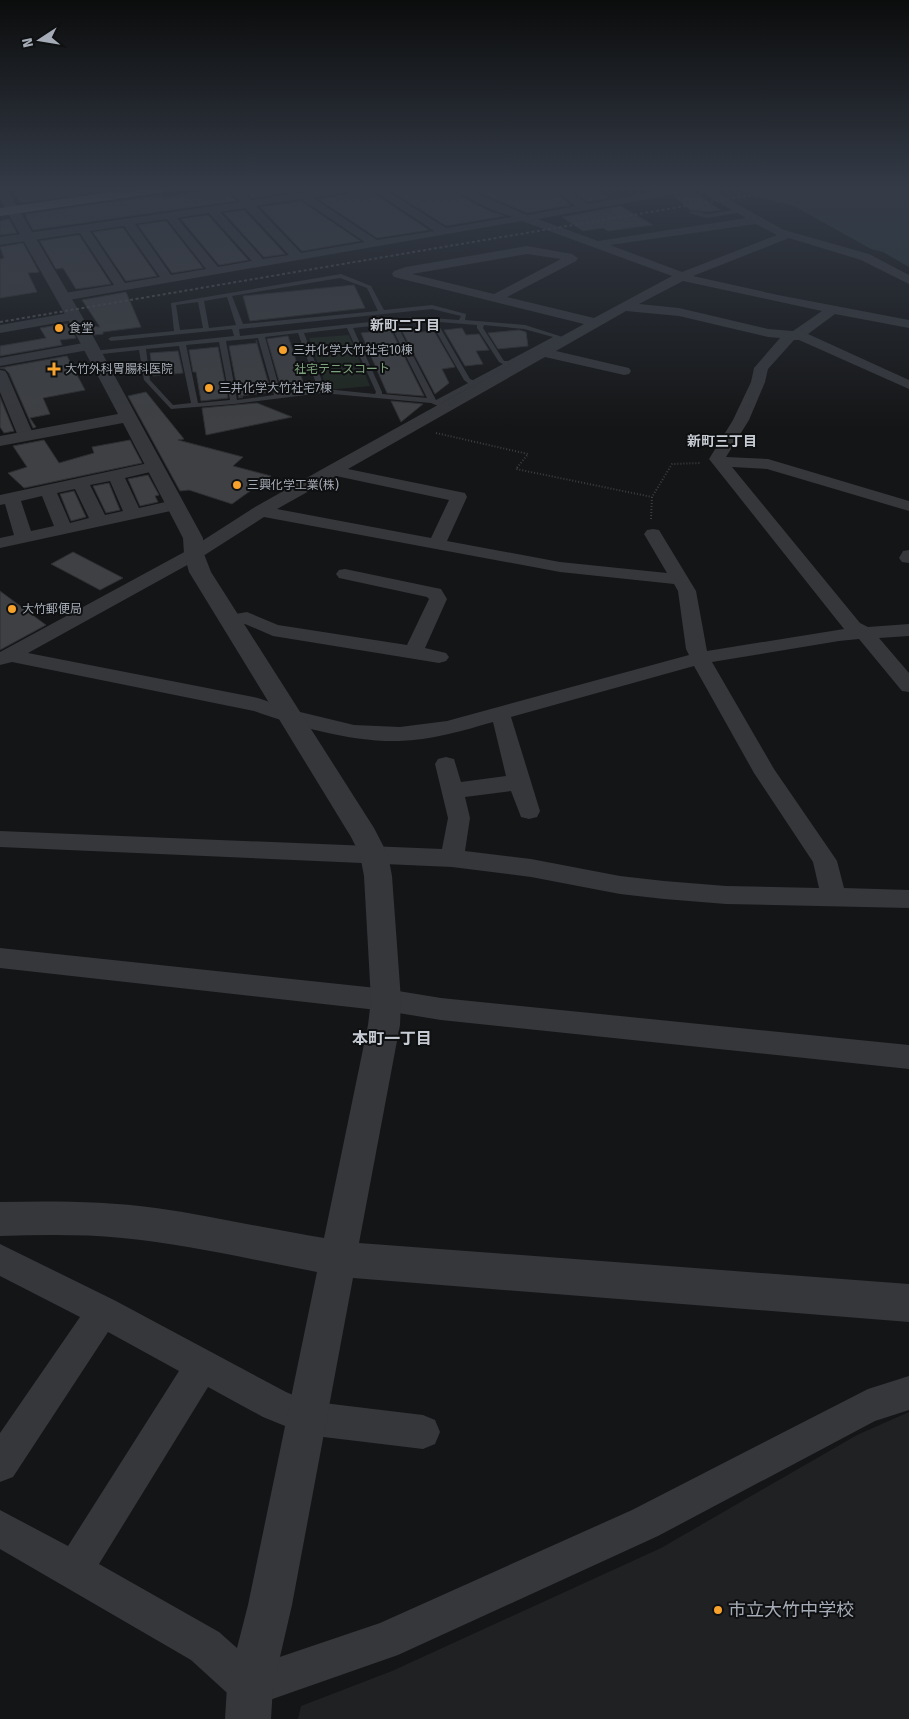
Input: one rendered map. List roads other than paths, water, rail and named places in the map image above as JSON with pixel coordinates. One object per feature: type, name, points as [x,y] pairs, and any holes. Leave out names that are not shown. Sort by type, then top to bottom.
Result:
[{"type":"street","points":[[46,267],[193,538],[194,554],[200,572],[364,835],[374,855],[378,876],[386,1000],[384,1025],[249,1703]]},
{"type":"street","points":[[109,267],[122,287]]},
{"type":"street","points":[[160,267],[168,279]]},
{"type":"street","points":[[211,267],[215,272]]},
{"type":"street","points":[[63,297],[242,267]]},
{"type":"street","points":[[428,267],[398,274],[597,323]]},
{"type":"street","points":[[488,267],[495,269]]},
{"type":"street","points":[[495,298],[554,267]]},
{"type":"street","points":[[658,267],[720,287],[909,324]]},
{"type":"street","points":[[6,656],[194,554],[260,511],[408,427],[438,403],[541,352],[562,338],[597,323],[682,276],[704,267]]},
{"type":"street","points":[[885,267],[909,280]]},
{"type":"street","points":[[514,274],[533,278]]},
{"type":"street","points":[[624,307],[667,310],[768,333],[795,334],[874,367],[909,385]]},
{"type":"street","points":[[832,310],[790,337],[761,368],[758,382],[742,420],[717,459],[853,627],[863,632],[909,686]]},
{"type":"street","points":[[0,329],[74,316]]},
{"type":"street","points":[[0,362],[91,350]]},
{"type":"street","points":[[541,352],[624,371]]},
{"type":"street","points":[[0,374],[26,436]]},
{"type":"street","points":[[0,441],[127,418]]},
{"type":"street","points":[[721,462],[768,464],[909,506]]},
{"type":"street","points":[[24,538],[5,499],[153,467]]},
{"type":"street","points":[[332,470],[459,497],[437,543]]},
{"type":"street","points":[[116,476],[133,514]]},
{"type":"street","points":[[81,483],[99,521]]},
{"type":"street","points":[[48,490],[64,529]]},
{"type":"street","points":[[0,543],[174,505]]},
{"type":"street","points":[[260,511],[560,567],[668,579],[680,578]]},
{"type":"street","points":[[653,534],[687,591],[696,649],[700,658],[765,773],[826,861],[834,898]]},
{"type":"street","points":[[345,574],[434,593],[438,599],[413,652]]},
{"type":"street","points":[[231,620],[247,618],[273,630],[439,657]]},
{"type":"street","points":[[6,656],[258,705],[290,716],[354,732],[400,734],[447,728],[700,658],[863,632],[909,630]]},
{"type":"street","points":[[498,714],[503,722],[529,811]]},
{"type":"street","points":[[446,764],[459,818],[452,858]]},
{"type":"street","points":[[452,791],[519,782]]},
{"type":"street","points":[[0,839],[452,858],[531,868],[620,885],[664,890],[726,895],[909,899]]},
{"type":"street","points":[[0,958],[386,1000],[441,1009],[909,1058]]},
{"type":"street","points":[[0,1219],[60,1217],[123,1221],[337,1259],[909,1303]]},
{"type":"street","points":[[3,1265],[103,1311],[276,1405],[307,1418],[423,1432]]},
{"type":"street","points":[[0,1464],[103,1311]]},
{"type":"street","points":[[74,1570],[202,1365]]},
{"type":"street","points":[[224,1719],[249,1703],[644,1523],[868,1406],[909,1393]]},
{"type":"street","points":[[0,1528],[205,1646],[249,1703]]},
{"type":"lane","points":[[177,332],[173,304],[341,276],[369,287],[382,312]]},
{"type":"lane","points":[[229,295],[237,327],[237,337]]},
{"type":"lane","points":[[200,300],[206,330]]},
{"type":"lane","points":[[111,339],[432,307],[464,315],[462,321]]},
{"type":"lane","points":[[438,320],[435,324],[467,380],[474,384]]},
{"type":"lane","points":[[91,350],[142,347],[392,322],[438,320],[525,327],[562,338]]},
{"type":"lane","points":[[392,322],[438,403]]},
{"type":"lane","points":[[481,323],[480,328],[502,362],[510,364]]},
{"type":"lane","points":[[349,326],[380,392],[378,396]]},
{"type":"lane","points":[[300,331],[322,391]]},
{"type":"lane","points":[[261,335],[278,397]]},
{"type":"lane","points":[[142,347],[147,380],[171,407],[234,402],[322,391],[438,403],[562,338]]},
{"type":"lane","points":[[222,339],[234,402]]},
{"type":"lane","points":[[182,343],[195,405]]},
{"type":"railway","points":[[0,322],[324,267]]},
{"type":"place","name":"食堂","points":[[59,328]]},
{"type":"place","name":"三井化学大竹社宅10棟","points":[[283,350]]},
{"type":"place","name":"大竹外科胃腸科医院","points":[[54,369]]},
{"type":"place","name":"三井化学大竹社宅7棟","points":[[209,388]]},
{"type":"place","name":"三興化学工業(株)","points":[[237,485]]},
{"type":"place","name":"大竹郵便局","points":[[12,609]]},
{"type":"place","name":"市立大竹中学校","points":[[718,1610]]},
{"type":"district","name":"新町二丁目","points":[[405,325]]},
{"type":"district","name":"新町三丁目","points":[[722,441]]},
{"type":"district","name":"本町一丁目","points":[[392,1038]]},
{"type":"park label","name":"社宅テニスコート","points":[[342,369]]}]
